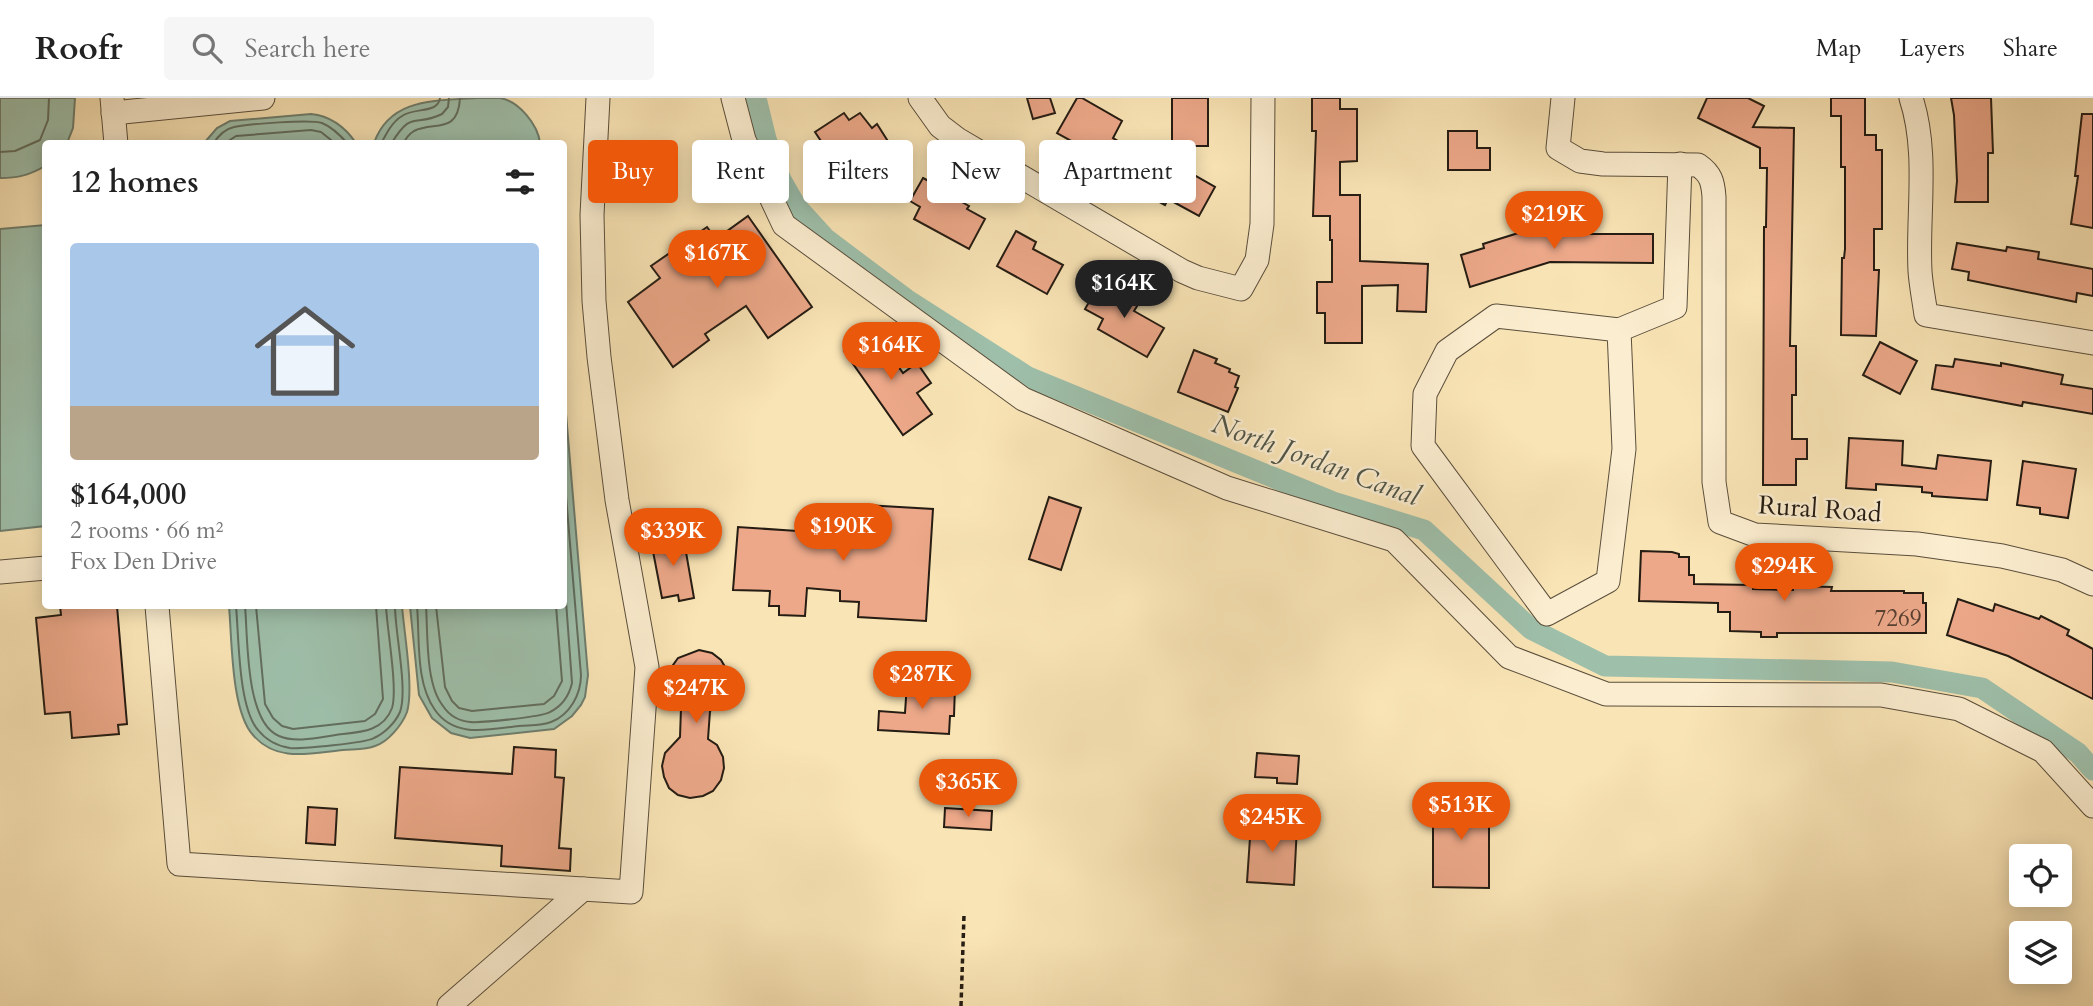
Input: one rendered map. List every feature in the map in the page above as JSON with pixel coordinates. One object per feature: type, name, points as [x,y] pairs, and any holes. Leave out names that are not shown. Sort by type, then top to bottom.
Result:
[{"type":"street","points":[[116,140],[112,105],[263,98]]},
{"type":"street","points":[[157,609],[179,864],[631,892],[648,688],[643,638],[612,461],[596,323],[592,215],[598,98]]},
{"type":"street","points":[[733,98],[744,139],[784,225],[1023,399],[1227,488],[1394,540],[1509,657],[1606,694],[1881,695],[1959,709],[2042,751],[2093,806]]},
{"type":"street","points":[[920,98],[940,126],[979,153],[1182,271],[1241,289],[1257,260],[1262,224],[1263,98]]},
{"type":"street","points":[[1563,98],[1558,148],[1580,161],[1604,164],[1680,164],[1675,307],[1619,330],[1496,316],[1447,351],[1424,394],[1423,446],[1547,614],[1608,581],[1624,449],[1619,330]]},
{"type":"street","points":[[1911,98],[1917,115],[1920,273],[1926,315],[2093,343]]},
{"type":"street","name":"Rural Road","points":[[1680,164],[1698,165],[1709,173],[1713,185],[1714,482],[1720,522],[1755,535],[1917,544],[2002,556],[2062,570],[2093,584]]},
{"type":"street","points":[[0,572],[42,568]]},
{"type":"street","points":[[449,1006],[583,889]]},
{"type":"path","points":[[961,1006],[964,915]]},
{"type":"water","points":[[0,98],[75,98],[73,128],[68,140],[42,140],[42,168],[24,175],[0,178]]},
{"type":"water","points":[[445,100],[507,100],[526,115],[536,129],[539,140],[375,140],[381,128],[402,110]]},
{"type":"water","points":[[311,114],[337,123],[354,140],[207,140],[217,128],[230,121]]},
{"type":"water","points":[[42,225],[42,526],[0,531],[0,229]]},
{"type":"water","points":[[567,426],[588,675],[581,705],[572,716],[554,729],[470,738],[451,733],[432,718],[419,695],[410,609],[567,609]]},
{"type":"water","points":[[229,609],[402,609],[409,702],[402,722],[380,744],[368,748],[307,754],[273,750],[262,744],[246,724],[240,709],[234,674]]},
{"type":"building","points":[[1027,98],[1050,98],[1055,113],[1033,119]]},
{"type":"building","points":[[1077,98],[1082,98],[1122,121],[1113,138],[1116,140],[1070,140],[1057,133]]},
{"type":"building","points":[[1172,98],[1208,98],[1208,146],[1196,146],[1196,140],[1172,140]]},
{"type":"building","points":[[1312,98],[1340,98],[1340,109],[1357,109],[1357,161],[1340,162],[1340,195],[1360,195],[1360,261],[1428,264],[1426,312],[1397,311],[1398,285],[1362,286],[1362,343],[1325,343],[1325,313],[1317,313],[1317,282],[1332,282],[1332,240],[1330,216],[1313,216],[1316,131],[1312,131]]},
{"type":"building","points":[[1707,98],[1748,98],[1764,106],[1753,127],[1794,128],[1790,346],[1796,346],[1796,395],[1792,395],[1792,439],[1807,439],[1807,459],[1796,459],[1796,485],[1763,485],[1764,227],[1767,168],[1760,168],[1760,148],[1698,118]]},
{"type":"building","points":[[1831,98],[1865,98],[1865,135],[1876,135],[1876,150],[1882,150],[1882,229],[1874,229],[1874,270],[1879,270],[1876,336],[1841,335],[1845,167],[1841,167],[1841,116],[1831,116]]},
{"type":"building","points":[[1951,98],[1991,98],[1993,153],[1988,153],[1988,202],[1955,202],[1957,181]]},
{"type":"building","points":[[844,113],[849,120],[860,113],[872,128],[877,124],[887,140],[820,140],[815,132]]},
{"type":"building","points":[[2082,114],[2093,114],[2093,228],[2071,224],[2078,176],[2075,176]]},
{"type":"building","points":[[1448,131],[1477,131],[1477,148],[1490,148],[1490,170],[1448,170]]},
{"type":"building","points":[[1196,176],[1215,187],[1199,216],[1175,203],[1196,203]]},
{"type":"building","points":[[923,178],[927,180],[927,203],[964,203],[969,206],[967,209],[985,219],[969,249],[914,219],[920,207],[913,203],[913,196]]},
{"type":"building","points":[[748,216],[812,307],[768,338],[746,306],[705,334],[709,340],[673,367],[628,302],[660,278],[651,266],[707,227],[716,239]]},
{"type":"building","points":[[1544,225],[1583,225],[1583,234],[1653,234],[1653,263],[1550,262],[1470,287],[1461,255],[1484,248],[1483,244]]},
{"type":"building","points":[[1016,231],[1036,242],[1033,249],[1063,265],[1047,294],[997,266]]},
{"type":"building","points":[[1957,243],[2006,251],[2007,247],[2039,252],[2038,259],[2093,269],[2093,296],[2077,293],[2076,302],[1968,280],[1969,272],[1952,269]]},
{"type":"building","points":[[1100,283],[1139,303],[1134,311],[1164,328],[1147,357],[1098,329],[1103,319],[1085,309]]},
{"type":"building","points":[[873,331],[903,373],[917,363],[931,383],[917,393],[932,414],[903,435],[844,351]]},
{"type":"building","points":[[1880,342],[1917,361],[1900,394],[1863,375]]},
{"type":"building","points":[[1194,350],[1217,359],[1215,363],[1239,376],[1235,387],[1238,388],[1228,412],[1178,392]]},
{"type":"building","points":[[1955,359],[2001,366],[2001,363],[2063,375],[2061,384],[2093,389],[2093,414],[2023,402],[2022,406],[1932,389],[1936,365],[1953,367]]},
{"type":"building","points":[[1849,438],[1903,441],[1902,465],[1936,469],[1938,455],[1991,461],[1987,500],[1932,496],[1932,493],[1922,492],[1922,487],[1876,484],[1876,490],[1846,488]]},
{"type":"building","points":[[2023,461],[2076,469],[2068,518],[2040,514],[2040,508],[2017,505]]},
{"type":"building","points":[[1049,497],[1081,508],[1061,570],[1029,559]]},
{"type":"building","points":[[865,505],[933,509],[926,621],[858,617],[859,602],[840,601],[840,591],[807,588],[805,616],[779,615],[779,606],[769,606],[770,591],[733,590],[738,527],[797,531],[797,521],[818,522],[818,526],[863,529]]},
{"type":"building","points":[[683,535],[694,598],[679,601],[678,595],[662,598],[651,541]]},
{"type":"building","points":[[1641,551],[1672,552],[1679,554],[1679,557],[1689,557],[1689,575],[1694,575],[1694,584],[1753,585],[1753,589],[1793,590],[1793,586],[1832,587],[1831,591],[1923,593],[1923,603],[1926,603],[1926,633],[1777,633],[1777,637],[1761,637],[1761,632],[1730,631],[1730,612],[1718,612],[1718,603],[1639,601]]},
{"type":"building","points":[[1958,599],[1993,611],[1995,604],[2039,619],[2041,616],[2069,630],[2067,635],[2093,649],[2093,699],[2008,656],[1947,635]]},
{"type":"building","points":[[60,609],[117,609],[127,724],[118,725],[119,734],[72,738],[70,712],[45,714],[36,618],[61,615]]},
{"type":"building","points":[[699,650],[712,653],[721,660],[728,672],[730,684],[726,696],[710,711],[708,739],[717,745],[723,757],[721,780],[713,791],[690,798],[678,795],[669,788],[662,766],[665,753],[680,737],[681,708],[669,692],[671,668],[678,658]]},
{"type":"building","points":[[907,683],[955,686],[954,716],[950,716],[949,734],[878,730],[879,711],[905,713]]},
{"type":"building","points":[[514,747],[556,750],[555,777],[564,778],[559,848],[571,849],[570,871],[501,866],[502,846],[395,838],[400,767],[512,774]]},
{"type":"building","points":[[1257,753],[1299,756],[1297,784],[1277,783],[1277,778],[1255,777]]},
{"type":"building","points":[[1433,795],[1489,796],[1489,888],[1433,887]]},
{"type":"building","points":[[308,807],[337,809],[335,845],[306,843]]},
{"type":"building","points":[[945,808],[992,811],[991,830],[944,827]]},
{"type":"building","points":[[1251,823],[1297,826],[1294,885],[1247,882]]},
{"type":"waterway","name":"North Jordan Canal","points":[[756,98],[766,139],[781,180],[796,206],[826,239],[906,299],[1028,377],[1333,502],[1424,530],[1531,629],[1605,666],[1892,672],[1982,688],[2078,753],[2093,770]]}]
